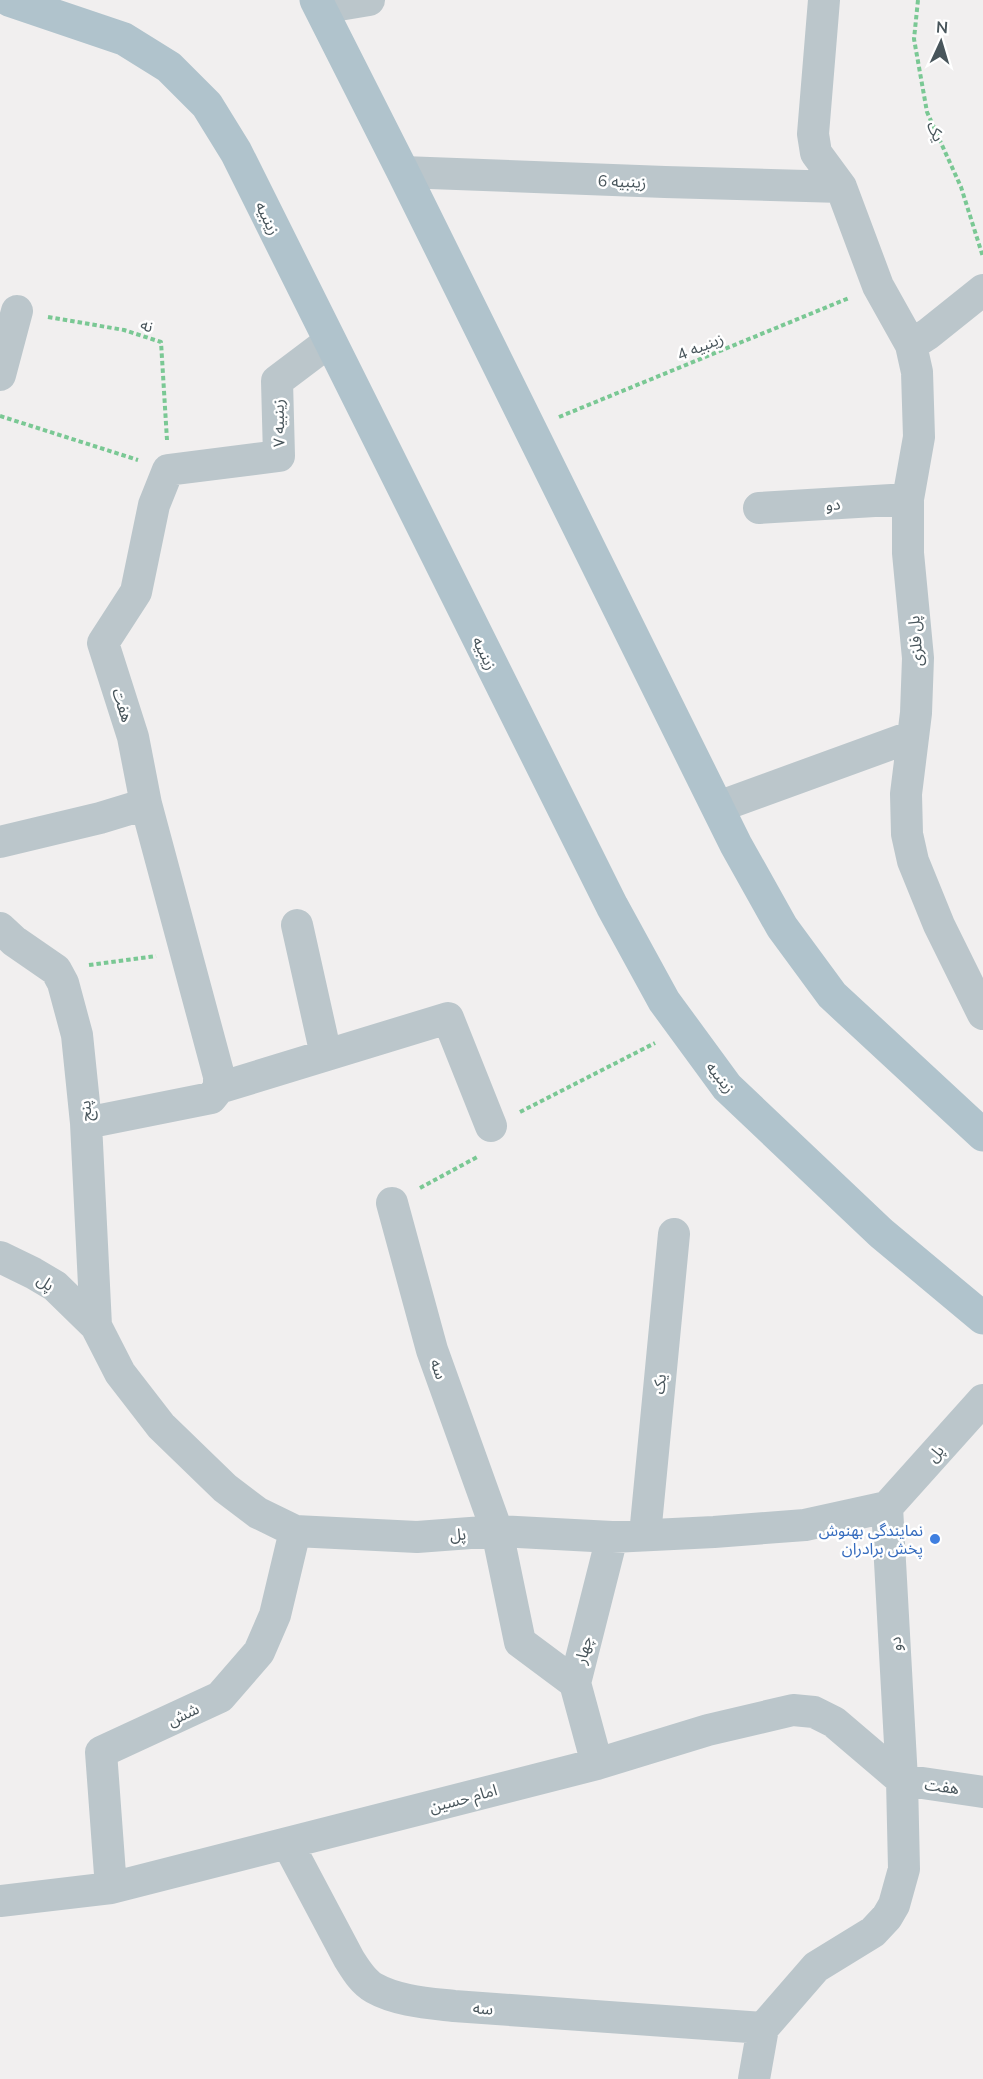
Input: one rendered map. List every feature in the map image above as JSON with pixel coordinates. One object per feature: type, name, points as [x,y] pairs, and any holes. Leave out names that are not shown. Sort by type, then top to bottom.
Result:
[{"type":"main road","name":"زینبیه","points":[[9,0],[124,39],[169,67],[207,105],[236,152],[612,906],[664,1001],[727,1087],[881,1233],[983,1318]]},
{"type":"main road","points":[[319,4],[736,845],[782,927],[832,995],[983,1135]]},
{"type":"street","points":[[319,4],[369,0]]},
{"type":"street","name":"پل فلزی","points":[[824,0],[813,134],[816,153],[842,187],[878,286],[910,345],[917,372],[919,437],[908,499],[908,553],[918,658],[913,736],[906,794],[907,834],[913,861],[939,925],[983,1014]]},
{"type":"street","name":"زینبیه 6","points":[[403,172],[842,187]]},
{"type":"street","points":[[910,345],[928,334],[983,290]]},
{"type":"street","points":[[0,375],[17,311]]},
{"type":"street","name":"زینبیه ۷","points":[[168,470],[279,456],[277,381],[330,341]]},
{"type":"street","name":"هفت","points":[[146,804],[133,737],[103,643],[136,592],[154,505],[168,470]]},
{"type":"street","name":"دو","points":[[759,508],[908,499]]},
{"type":"street","points":[[718,807],[913,736]]},
{"type":"street","points":[[0,842],[100,818],[146,804],[219,1076],[219,1089]]},
{"type":"street","points":[[297,925],[326,1055]]},
{"type":"street","points":[[0,928],[14,941],[56,970]]},
{"type":"street","name":"پنج","points":[[56,970],[63,983],[76,1035],[86,1124],[96,1326]]},
{"type":"street","points":[[86,1124],[211,1098],[219,1089],[448,1018],[491,1126]]},
{"type":"street","name":"سه","points":[[392,1203],[432,1350],[497,1532],[520,1642],[575,1683]]},
{"type":"street","name":"یک","points":[[645,1535],[674,1234]]},
{"type":"street","name":"پل","points":[[0,1257],[55,1286],[96,1326],[120,1373],[161,1426],[225,1488],[258,1513],[295,1531],[417,1537],[497,1532],[612,1537],[806,1525],[887,1507],[983,1400]]},
{"type":"street","name":"دو","points":[[763,2028],[816,1967],[873,1932],[887,1917],[894,1905],[904,1869],[902,1780],[887,1507]]},
{"type":"street","name":"شش","points":[[111,1888],[101,1752],[220,1697],[259,1652],[275,1615],[295,1531]]},
{"type":"street","name":"چهار","points":[[597,1764],[575,1683],[612,1537]]},
{"type":"street","name":"امام حسین","points":[[0,1900],[111,1888],[597,1764],[708,1730],[793,1710],[814,1712],[834,1722],[902,1780]]},
{"type":"street","name":"هفت","points":[[902,1780],[983,1792]]},
{"type":"street","name":"سه","points":[[288,1844],[349,1959],[360,1976],[374,1988],[409,2000],[454,2006],[763,2028]]},
{"type":"street","points":[[754,2079],[763,2028]]},
{"type":"path","name":"یک","points":[[918,0],[914,39],[927,112],[961,187],[983,257]]},
{"type":"path","name":"زینبیه 4","points":[[530,429],[878,286]]},
{"type":"path","name":"نه","points":[[17,311],[124,330],[161,342],[168,470]]},
{"type":"path","points":[[0,416],[168,470]]},
{"type":"path","points":[[56,970],[186,952]]},
{"type":"path","points":[[392,1203],[488,1152],[491,1126],[684,1029]]},
{"type":"place","name":"نمایندگی بهنوش پخش برادران","points":[[935,1539]]}]
